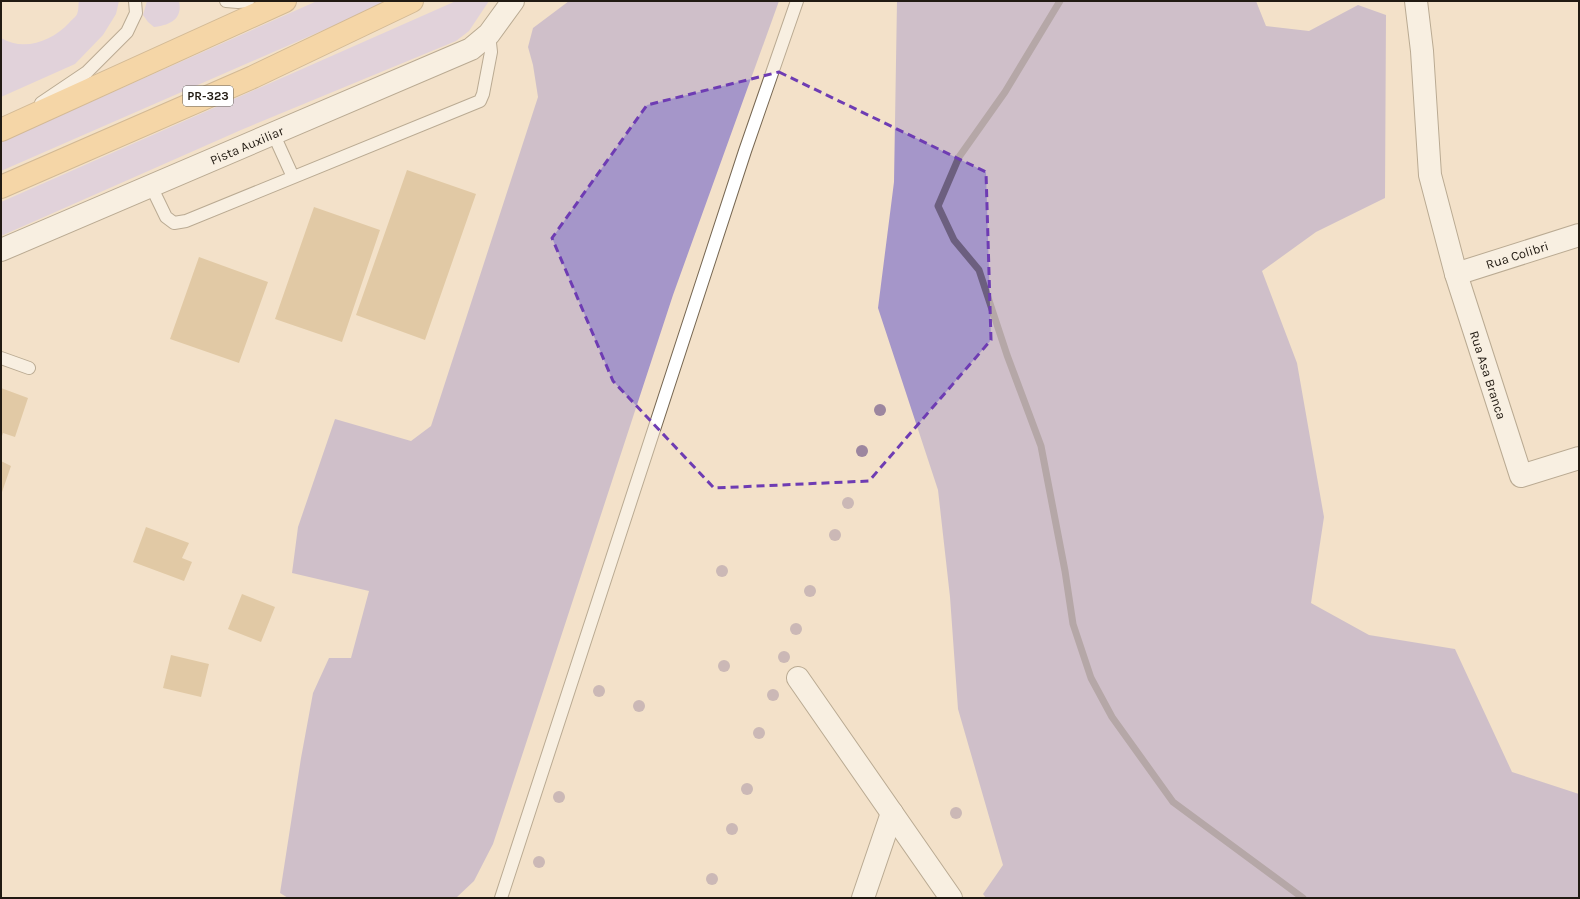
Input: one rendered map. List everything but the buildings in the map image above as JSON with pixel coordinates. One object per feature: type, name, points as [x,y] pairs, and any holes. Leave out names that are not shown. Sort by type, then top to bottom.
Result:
[{"type":"highway","points":[[1,130],[285,1]]},
{"type":"highway","name":"PR-323","points":[[1,187],[253,77],[412,1]]},
{"type":"street","name":"Pista Auxiliar","points":[[1,250],[471,49],[489,34],[513,1]]},
{"type":"street","name":"Rua Asa Branca","points":[[1416,1],[1422,51],[1430,175],[1456,274],[1522,476],[1579,458]]},
{"type":"street","name":"Rua Colibri","points":[[1456,274],[1579,235]]},
{"type":"street","points":[[798,678],[951,898]]},
{"type":"street","points":[[863,898],[892,813]]},
{"type":"lane","points":[[1,130],[87,72],[105,55],[127,32],[136,13],[135,1]]},
{"type":"lane","points":[[226,1],[248,1]]},
{"type":"lane","points":[[501,898],[742,158],[797,1]]},
{"type":"lane","points":[[151,186],[166,217],[174,223],[186,221],[480,101],[483,94],[491,52],[489,34]]},
{"type":"lane","points":[[273,133],[293,177]]},
{"type":"lane","points":[[1,358],[29,368]]},
{"type":"highlighted area","points":[[779,72],[986,172],[991,340],[869,481],[714,488],[613,381],[552,238],[647,105]]},
{"type":"shaded area","points":[[79,1],[119,1],[116,14],[103,35],[75,64],[1,97],[1,38],[19,44],[28,44],[46,39],[62,29],[76,16]]},
{"type":"shaded area","points":[[147,1],[179,1],[180,7],[177,17],[170,23],[154,27],[143,15]]},
{"type":"shaded area","points":[[317,1],[390,1],[1,171],[1,142]]},
{"type":"shaded area","points":[[456,1],[489,1],[469,31],[456,41],[241,130],[1,236],[1,202]]},
{"type":"shaded area","points":[[569,1],[779,1],[673,295],[493,844],[474,881],[456,898],[288,898],[280,893],[301,758],[313,693],[329,658],[351,658],[369,591],[292,573],[298,527],[335,419],[411,441],[431,426],[538,97],[533,65],[528,47],[533,28]]},
{"type":"shaded area","points":[[897,1],[1256,1],[1266,26],[1309,31],[1358,5],[1386,15],[1385,198],[1316,232],[1262,271],[1297,363],[1324,517],[1311,603],[1369,635],[1455,649],[1512,772],[1579,794],[1579,898],[986,898],[983,894],[1003,865],[958,709],[950,597],[938,490],[878,308],[894,182]]},
{"type":"waterway","points":[[1060,1],[1005,92],[959,157],[938,206],[954,240],[979,270],[1007,355],[1041,446],[1065,571],[1073,624],[1091,678],[1112,717],[1173,802],[1303,898]]}]
